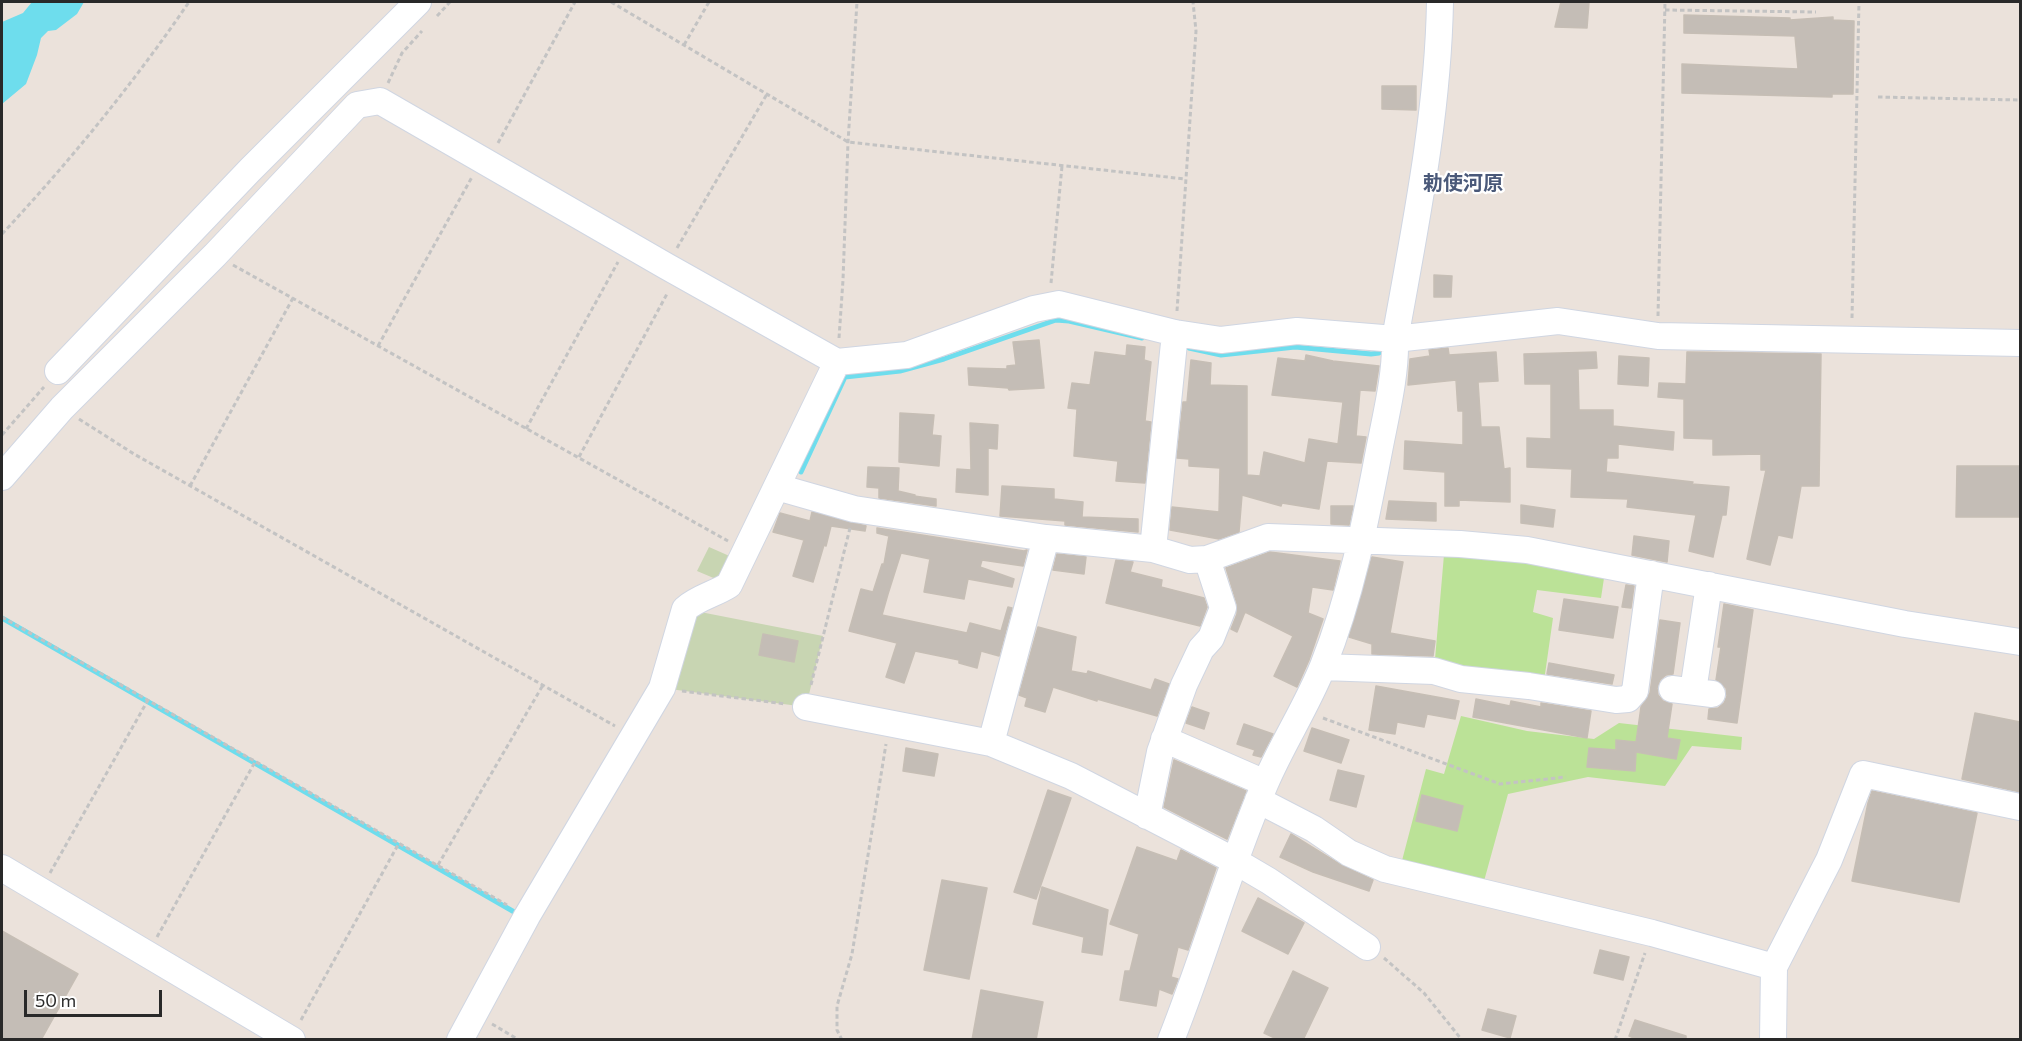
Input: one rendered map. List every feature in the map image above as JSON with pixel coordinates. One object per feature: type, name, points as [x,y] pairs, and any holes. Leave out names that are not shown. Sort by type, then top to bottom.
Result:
[{"type":"street","points":[[1171,1040],[1262,792],[1323,668],[1345,604],[1361,540],[1386,417],[1395,339],[1419,203],[1435,85],[1440,2]]},
{"type":"street","points":[[57,371],[250,170],[426,10]]},
{"type":"street","points":[[2,477],[62,408],[215,255],[357,105],[380,101],[672,270],[837,362],[907,355],[1035,309],[1059,304],[1175,333],[1221,340],[1297,331],[1395,339],[1558,321],[1658,336],[2020,344]]},
{"type":"street","points":[[1153,549],[1175,333]]},
{"type":"street","points":[[460,1040],[527,916],[662,688],[685,609],[691,603],[716,594],[729,585],[837,362]]},
{"type":"street","points":[[777,487],[854,509],[1046,538],[1153,549],[1190,560],[1207,560],[1268,537],[1460,544],[1527,550],[1905,624],[2020,642]]},
{"type":"street","points":[[991,744],[1046,538]]},
{"type":"street","points":[[1147,816],[1164,739],[1184,685],[1201,649],[1211,638],[1223,608],[1207,560]]},
{"type":"street","points":[[1323,668],[1434,672],[1461,679],[1529,686],[1616,700],[1628,699],[1635,691],[1651,574]]},
{"type":"street","points":[[1692,691],[1709,585]]},
{"type":"street","points":[[806,707],[991,744],[1071,776],[1235,861],[1367,947]]},
{"type":"street","points":[[1164,739],[1262,792],[1349,853],[1385,869],[1652,933],[1774,967]]},
{"type":"street","points":[[1773,1040],[1774,967],[1829,860],[1863,774],[2020,807]]},
{"type":"street","points":[[2,868],[291,1039]]},
{"type":"path","points":[[2,234],[46,186],[116,102],[189,2]]},
{"type":"path","points":[[426,10],[450,2]]},
{"type":"path","points":[[378,346],[574,2]]},
{"type":"path","points":[[611,2],[848,142],[1185,179]]},
{"type":"path","points":[[684,45],[709,2]]},
{"type":"path","points":[[837,362],[857,2]]},
{"type":"path","points":[[1175,333],[1196,31],[1193,2]]},
{"type":"path","points":[[1658,336],[1665,2]]},
{"type":"path","points":[[1852,340],[1859,2]]},
{"type":"path","points":[[1665,10],[1816,12]]},
{"type":"path","points":[[380,101],[402,53],[426,27]]},
{"type":"path","points":[[579,458],[672,270],[767,94]]},
{"type":"path","points":[[1878,97],[2020,100]]},
{"type":"path","points":[[1048,306],[1062,166]]},
{"type":"path","points":[[526,428],[628,244]]},
{"type":"path","points":[[215,255],[745,550]]},
{"type":"path","points":[[190,486],[293,298]]},
{"type":"path","points":[[2,435],[57,371]]},
{"type":"path","points":[[62,408],[134,454],[632,736]]},
{"type":"path","points":[[662,688],[806,707],[854,509]]},
{"type":"path","points":[[2,617],[527,916]]},
{"type":"path","points":[[438,865],[543,685]]},
{"type":"path","points":[[40,891],[148,700]]},
{"type":"path","points":[[1301,710],[1500,784],[1566,777]]},
{"type":"path","points":[[842,1040],[837,1030],[837,1006],[852,954],[889,722]]},
{"type":"path","points":[[148,954],[255,761]]},
{"type":"path","points":[[291,1039],[399,843]]},
{"type":"path","points":[[1616,1040],[1652,933]]},
{"type":"path","points":[[1367,947],[1382,956],[1424,993],[1462,1040]]},
{"type":"path","points":[[474,1014],[519,1040]]},
{"type":"green space","points":[[1445,543],[1606,565],[1601,598],[1537,590],[1533,612],[1553,618],[1543,688],[1434,671]]},
{"type":"green space","points":[[709,547],[734,558],[723,582],[697,571]]},
{"type":"green space","points":[[685,609],[823,636],[806,707],[662,688]]},
{"type":"green space","points":[[1461,716],[1527,731],[1594,739],[1619,723],[1742,737],[1741,750],[1692,746],[1665,786],[1588,777],[1508,794],[1481,892],[1399,872],[1426,769],[1444,774]]},
{"type":"water","points":[[32,2],[84,2],[77,14],[56,30],[48,31],[41,38],[26,84],[2,104],[2,22],[23,13]]},
{"type":"building","points":[[1561,2],[1589,2],[1587,28],[1555,27]]},
{"type":"building","points":[[1684,15],[1790,18],[1790,20],[1833,17],[1833,20],[1854,21],[1853,94],[1832,94],[1832,97],[1682,93],[1682,64],[1798,69],[1795,36],[1684,33]]},
{"type":"building","points":[[1382,86],[1416,86],[1416,110],[1382,109]]},
{"type":"building","points":[[1434,275],[1452,276],[1451,297],[1434,297]]},
{"type":"building","points":[[1039,340],[1044,388],[1009,390],[1008,388],[969,385],[968,368],[1007,369],[1007,366],[1016,365],[1013,342]]},
{"type":"building","points":[[1127,345],[1145,347],[1144,360],[1151,362],[1145,421],[1151,422],[1145,483],[1116,481],[1118,461],[1074,456],[1077,409],[1068,408],[1072,383],[1090,385],[1095,352],[1126,356]]},
{"type":"building","points":[[1448,348],[1449,355],[1496,352],[1498,381],[1478,382],[1481,427],[1499,427],[1504,469],[1510,468],[1510,502],[1459,500],[1459,506],[1445,506],[1445,472],[1404,469],[1405,441],[1463,445],[1463,411],[1458,411],[1456,380],[1408,385],[1410,359],[1430,356],[1429,350]]},
{"type":"building","points":[[1596,352],[1597,368],[1578,369],[1579,410],[1613,410],[1613,426],[1674,432],[1673,450],[1618,444],[1618,458],[1607,458],[1606,472],[1729,487],[1726,515],[1722,515],[1713,557],[1689,551],[1696,515],[1627,507],[1628,499],[1571,497],[1572,469],[1527,467],[1527,438],[1551,439],[1551,384],[1525,384],[1524,354]]},
{"type":"building","points":[[1687,352],[1821,354],[1819,486],[1801,486],[1792,538],[1778,535],[1770,565],[1747,559],[1766,470],[1761,470],[1761,454],[1713,455],[1713,439],[1684,438],[1684,399],[1658,397],[1659,383],[1686,384]]},
{"type":"building","points":[[1306,355],[1333,361],[1379,366],[1375,391],[1360,390],[1356,436],[1366,437],[1361,463],[1327,461],[1319,509],[1282,503],[1281,506],[1242,495],[1239,532],[1219,539],[1170,530],[1172,507],[1219,512],[1220,468],[1189,466],[1189,459],[1177,458],[1183,402],[1187,402],[1191,360],[1211,363],[1210,385],[1247,386],[1247,475],[1260,476],[1264,452],[1305,463],[1309,439],[1338,444],[1343,402],[1272,395],[1278,358],[1305,361]]},
{"type":"building","points":[[1619,356],[1649,358],[1648,386],[1618,384]]},
{"type":"building","points":[[900,413],[934,415],[932,435],[941,436],[939,466],[899,462]]},
{"type":"building","points":[[970,423],[998,425],[997,449],[988,448],[988,495],[956,492],[957,469],[971,470]]},
{"type":"building","points":[[1957,466],[2020,466],[2020,517],[1956,517]]},
{"type":"building","points":[[868,467],[899,468],[898,491],[936,499],[936,506],[879,498],[879,488],[867,487]]},
{"type":"building","points":[[1002,486],[1054,489],[1054,499],[1083,502],[1082,517],[1138,519],[1138,532],[1065,525],[1065,521],[1000,516]]},
{"type":"building","points":[[1389,501],[1436,503],[1436,521],[1386,519]]},
{"type":"building","points":[[1521,505],[1555,510],[1553,527],[1521,523]]},
{"type":"building","points":[[1331,506],[1353,506],[1349,525],[1331,524]]},
{"type":"building","points":[[812,512],[866,526],[865,531],[831,526],[813,582],[793,576],[804,540],[773,532],[780,513],[810,521]]},
{"type":"building","points":[[877,528],[1027,550],[1023,566],[982,560],[980,567],[1014,579],[1012,587],[968,579],[964,599],[924,592],[930,559],[901,553],[882,615],[967,633],[970,623],[1001,631],[1008,607],[1012,608],[999,656],[981,651],[977,668],[959,663],[959,660],[915,651],[904,683],[886,677],[897,643],[849,631],[861,589],[873,592],[882,564],[884,564],[889,536],[877,533]]},
{"type":"building","points":[[1634,536],[1669,541],[1667,562],[1632,555]]},
{"type":"building","points":[[1270,552],[1340,561],[1333,590],[1312,587],[1308,613],[1323,619],[1297,687],[1274,676],[1293,636],[1245,612],[1237,632],[1231,629],[1237,614],[1237,604],[1226,568]]},
{"type":"building","points":[[1057,554],[1086,557],[1084,574],[1053,570]]},
{"type":"building","points":[[1372,557],[1403,562],[1390,633],[1435,641],[1433,656],[1372,654],[1372,644],[1349,637]]},
{"type":"building","points":[[1116,560],[1133,562],[1130,572],[1162,580],[1161,587],[1204,598],[1207,607],[1200,626],[1106,603]]},
{"type":"building","points":[[1626,585],[1634,586],[1631,608],[1622,607]]},
{"type":"building","points":[[1564,599],[1618,607],[1613,638],[1559,630]]},
{"type":"building","points":[[1724,604],[1753,610],[1737,723],[1708,719],[1709,709],[1718,708],[1727,696],[1726,688],[1716,680]]},
{"type":"building","points":[[1660,620],[1680,623],[1673,674],[1666,675],[1660,680],[1657,688],[1658,695],[1663,701],[1672,704],[1667,738],[1680,740],[1676,759],[1636,752],[1635,771],[1587,767],[1589,748],[1616,750],[1616,740],[1636,742],[1641,707],[1650,693]]},
{"type":"building","points":[[1038,627],[1076,637],[1071,671],[1087,674],[1088,671],[1151,690],[1155,679],[1169,684],[1157,716],[1053,687],[1045,712],[1025,706],[1027,698],[1019,695]]},
{"type":"building","points":[[763,634],[798,641],[794,662],[759,655]]},
{"type":"building","points":[[1549,663],[1614,675],[1612,684],[1547,674]]},
{"type":"building","points":[[1376,686],[1459,701],[1455,719],[1427,714],[1424,727],[1397,722],[1395,734],[1369,730]]},
{"type":"building","points":[[1476,699],[1510,706],[1511,701],[1541,707],[1541,703],[1591,711],[1587,738],[1473,717]]},
{"type":"building","points":[[1192,707],[1209,713],[1204,729],[1186,723]]},
{"type":"building","points":[[1975,713],[2020,722],[2020,792],[1962,779]]},
{"type":"building","points":[[1244,724],[1273,734],[1261,757],[1253,755],[1255,750],[1237,744]]},
{"type":"building","points":[[1312,728],[1349,740],[1341,763],[1304,751]]},
{"type":"building","points":[[906,748],[938,754],[934,776],[903,771]]},
{"type":"building","points":[[1174,760],[1246,791],[1227,839],[1164,807]]},
{"type":"building","points":[[1338,770],[1364,776],[1356,807],[1330,800]]},
{"type":"building","points":[[1048,790],[1071,798],[1036,899],[1014,892]]},
{"type":"building","points":[[1872,791],[1977,813],[1959,902],[1852,881]]},
{"type":"building","points":[[1422,795],[1463,806],[1457,831],[1416,821]]},
{"type":"building","points":[[1291,834],[1341,865],[1373,880],[1369,891],[1313,872],[1280,857]]},
{"type":"building","points":[[1137,847],[1177,861],[1181,850],[1216,868],[1188,950],[1178,947],[1171,977],[1178,979],[1172,994],[1159,989],[1156,1006],[1120,1000],[1125,971],[1130,971],[1139,934],[1110,924]]},
{"type":"building","points":[[942,880],[987,888],[969,979],[924,970]]},
{"type":"building","points":[[1042,887],[1108,910],[1102,955],[1082,952],[1084,937],[1033,924]]},
{"type":"building","points":[[1258,898],[1304,923],[1288,954],[1242,931]]},
{"type":"building","points":[[2,931],[78,974],[41,1040],[2,1040]]},
{"type":"building","points":[[1600,950],[1629,957],[1623,980],[1594,973]]},
{"type":"building","points":[[1293,971],[1328,988],[1303,1040],[1279,1040],[1264,1033]]},
{"type":"building","points":[[981,990],[1043,1002],[1036,1040],[972,1040]]},
{"type":"building","points":[[1488,1009],[1516,1016],[1510,1038],[1482,1030]]},
{"type":"building","points":[[1635,1020],[1686,1036],[1686,1040],[1639,1040],[1629,1036]]},
{"type":"waterway","points":[[801,472],[845,377],[900,371],[944,359],[1056,320],[1142,338]]},
{"type":"waterway","points":[[1189,348],[1221,355],[1295,347],[1379,353]]},
{"type":"waterway","points":[[2,618],[516,913],[519,909]]},
{"type":"district","name":"勅使河原","points":[[1463,183]]}]
